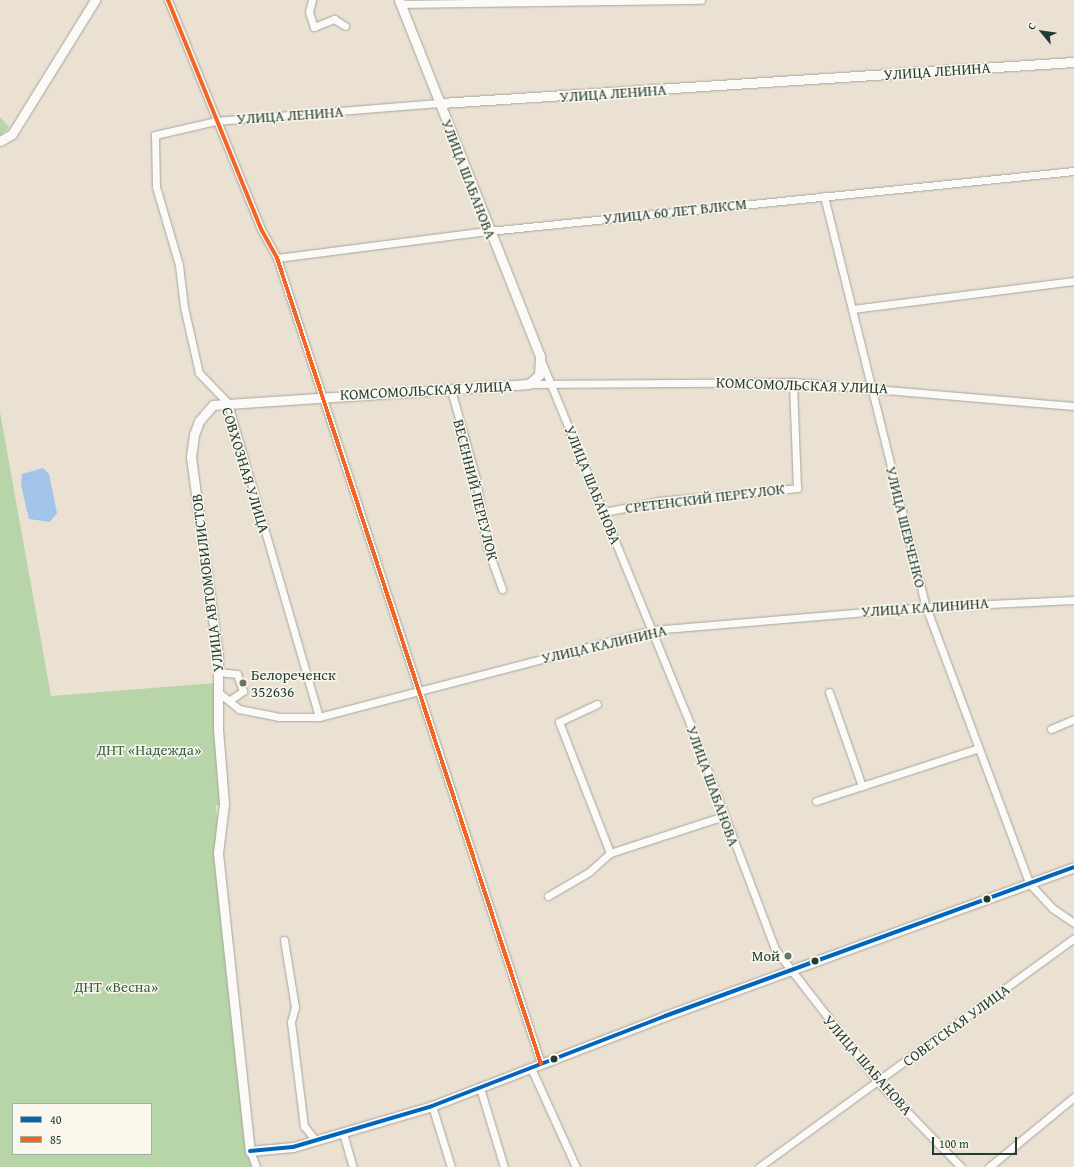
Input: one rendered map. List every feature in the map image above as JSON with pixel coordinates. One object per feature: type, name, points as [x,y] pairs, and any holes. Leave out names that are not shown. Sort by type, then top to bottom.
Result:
[{"type":"street","points":[[0,142],[12,134],[95,0]]},
{"type":"street","points":[[168,0],[216,120],[277,258],[541,1064]]},
{"type":"street","points":[[312,0],[309,12],[314,27],[334,19],[345,26]]},
{"type":"street","points":[[400,2],[702,0]]},
{"type":"street","name":"УЛИЦА ШАБАНОВА","points":[[400,2],[489,231],[540,357],[552,382],[652,630],[775,949],[788,970],[878,1082],[961,1167]]},
{"type":"street","name":"УЛИЦА ЛЕНИНА","points":[[154,135],[216,120],[440,103],[1074,62]]},
{"type":"street","name":"СОВХОЗНАЯ УЛИЦА","points":[[154,135],[156,187],[179,265],[184,307],[199,373],[228,403],[319,716]]},
{"type":"street","name":"УЛИЦА 60 ЛЕТ ВЛКСМ","points":[[277,258],[489,231],[1074,171]]},
{"type":"street","name":"УЛИЦА ШЕВЧЕНКО","points":[[824,196],[852,309],[869,386],[926,606],[976,749],[1029,883],[1052,908],[1074,922]]},
{"type":"street","points":[[852,309],[1074,281]]},
{"type":"street","name":"УЛИЦА ШАБАНОВА","points":[[539,375],[540,357]]},
{"type":"street","name":"КОМСОМОЛЬСКАЯ УЛИЦА","points":[[529,384],[539,375]]},
{"type":"street","name":"КОМСОМОЛЬСКАЯ УЛИЦА","points":[[228,403],[321,396],[451,390],[552,382],[793,382],[869,386],[1074,406]]},
{"type":"street","name":"СРЕТЕНСКИЙ ПЕРЕУЛОК","points":[[604,512],[660,501],[797,488],[793,382]]},
{"type":"street","name":"ВЕСЕННИЙ ПЕРЕУЛОК","points":[[451,390],[476,479],[487,547],[502,589]]},
{"type":"street","name":"УЛИЦА АВТОМОБИЛИСТОВ","points":[[228,403],[213,405],[199,421],[191,456],[218,672],[224,804],[218,853],[250,1151]]},
{"type":"street","name":"УЛИЦА КАЛИНИНА","points":[[218,692],[230,700],[239,709],[279,717],[319,716],[652,630],[926,606],[1074,600]]},
{"type":"street","points":[[218,672],[237,674],[243,691],[230,700]]},
{"type":"street","points":[[830,692],[862,786]]},
{"type":"street","points":[[597,704],[559,722],[610,853]]},
{"type":"street","points":[[1051,729],[1074,719]]},
{"type":"street","points":[[816,801],[976,749]]},
{"type":"street","points":[[548,896],[589,872],[610,853],[724,816]]},
{"type":"street","points":[[250,1151],[316,1141],[432,1106],[788,970],[1074,867]]},
{"type":"street","name":"СОВЕТСКАЯ УЛИЦА","points":[[759,1167],[878,1082],[1074,938]]},
{"type":"street","points":[[284,940],[295,1007],[291,1022],[304,1126],[316,1141]]},
{"type":"street","points":[[531,1068],[576,1167]]},
{"type":"street","points":[[480,1088],[504,1167]]},
{"type":"street","points":[[989,1167],[1074,1097]]},
{"type":"street","points":[[432,1106],[451,1167]]},
{"type":"street","points":[[343,1133],[353,1167]]},
{"type":"street","points":[[250,1151],[250,1167]]},
{"type":"street","points":[[250,1151],[256,1167]]},
{"type":"green space","points":[[0,117],[9,127],[0,136]]},
{"type":"green space","name":"ДНТ «Весна»","points":[[0,412],[51,696],[215,683],[222,805],[216,805],[251,1167],[0,1167]]},
{"type":"water","points":[[43,468],[49,474],[57,513],[50,522],[29,519],[21,485],[22,474]]},
{"type":"transit line","name":"85","points":[[168,0],[261,229],[277,258],[541,1064]]},
{"type":"transit line","name":"40","points":[[250,1151],[293,1147],[432,1106],[665,1016],[1074,867]]},
{"type":"place","name":"Белореченск 352636","points":[[243,683]]},
{"type":"place","name":"Мой","points":[[788,956]]},
{"type":"park label","name":"ДНТ «Надежда»","points":[[149,750]]}]
